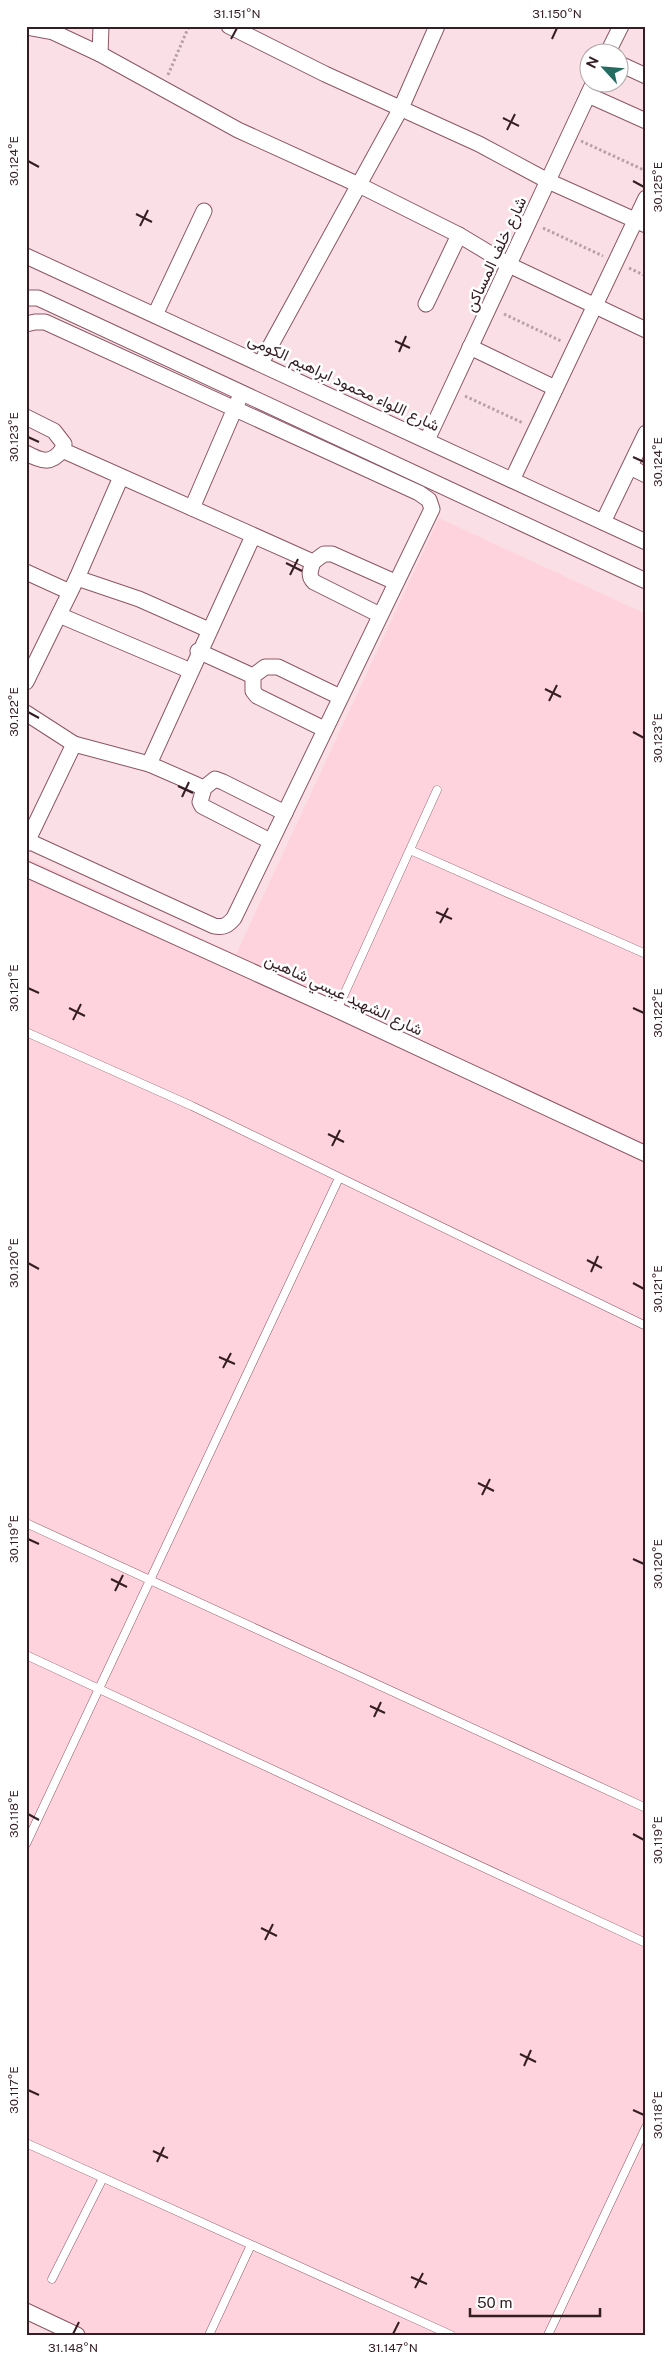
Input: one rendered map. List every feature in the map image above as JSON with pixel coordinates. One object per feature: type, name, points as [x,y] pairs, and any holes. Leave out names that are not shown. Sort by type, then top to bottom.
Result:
[{"type":"street","points":[[100,54],[101,26]]},
{"type":"street","points":[[229,26],[324,74],[479,144],[548,181],[640,222]]},
{"type":"street","points":[[261,363],[401,108],[437,26]]},
{"type":"street","points":[[613,42],[621,26]]},
{"type":"street","points":[[26,27],[53,32],[100,54],[162,90],[238,130],[360,185],[459,235],[509,265],[646,330]]},
{"type":"street","points":[[630,69],[646,76]]},
{"type":"street","name":"شارع خلف المساكن","points":[[427,440],[590,92]]},
{"type":"street","points":[[596,92],[646,121]]},
{"type":"street","points":[[512,480],[615,262],[640,222],[646,198]]},
{"type":"street","points":[[155,315],[204,211]]},
{"type":"street","points":[[426,304],[459,235]]},
{"type":"street","name":"شارع اللواء محمود ابراهيم الكومى","points":[[26,256],[646,542]]},
{"type":"street","points":[[26,298],[38,298],[646,581]]},
{"type":"street","points":[[26,324],[45,322],[235,408],[426,497],[432,509],[394,582],[285,813],[234,918],[229,924],[220,928],[27,841],[74,744]]},
{"type":"street","points":[[470,347],[555,388]]},
{"type":"street","points":[[192,508],[242,393]]},
{"type":"street","points":[[26,417],[58,434],[64,444],[62,450],[53,459],[47,461],[40,460],[26,453]]},
{"type":"street","points":[[603,522],[646,433]]},
{"type":"street","points":[[62,450],[313,562]]},
{"type":"street","points":[[630,467],[646,475]]},
{"type":"street","points":[[26,682],[60,615],[121,477]]},
{"type":"street","points":[[148,764],[198,651],[253,536]]},
{"type":"street","points":[[380,615],[314,582],[310,578],[313,562],[324,554],[332,554],[394,582]]},
{"type":"street","points":[[26,572],[70,592]]},
{"type":"street","points":[[77,578],[139,599],[209,630]]},
{"type":"street","points":[[60,615],[190,671]]},
{"type":"street","points":[[198,651],[253,676]]},
{"type":"street","points":[[253,676],[265,667],[278,667],[340,697]]},
{"type":"street","points":[[253,676],[253,691],[257,696],[324,729]]},
{"type":"street","points":[[26,713],[74,744],[148,764],[204,788]]},
{"type":"street","points":[[270,842],[202,806],[200,802],[204,788],[215,780],[223,782],[285,813]]},
{"type":"street","name":"شارع الشهيد عيسي شاهين","points":[[26,869],[337,1010],[646,1154]]},
{"type":"street","points":[[26,2311],[78,2335]]},
{"type":"lane","points":[[337,1010],[437,790]]},
{"type":"lane","points":[[410,850],[646,954]]},
{"type":"lane","points":[[26,1032],[192,1106],[646,1326]]},
{"type":"lane","points":[[26,1844],[339,1178]]},
{"type":"lane","points":[[26,1523],[646,1808]]},
{"type":"lane","points":[[26,1655],[646,1943]]},
{"type":"lane","points":[[548,2335],[646,2127]]},
{"type":"lane","points":[[26,2143],[451,2335]]},
{"type":"lane","points":[[52,2279],[103,2178]]},
{"type":"lane","points":[[209,2335],[251,2245]]},
{"type":"path","points":[[162,90],[189,26]]},
{"type":"path","points":[[570,136],[646,171]]},
{"type":"path","points":[[529,221],[646,276]]},
{"type":"path","points":[[490,307],[575,348]]},
{"type":"path","points":[[451,389],[536,430]]},
{"type":"shaded area","points":[[439,518],[646,614],[646,2335],[89,2335],[26,2306],[26,857],[236,954]]}]
